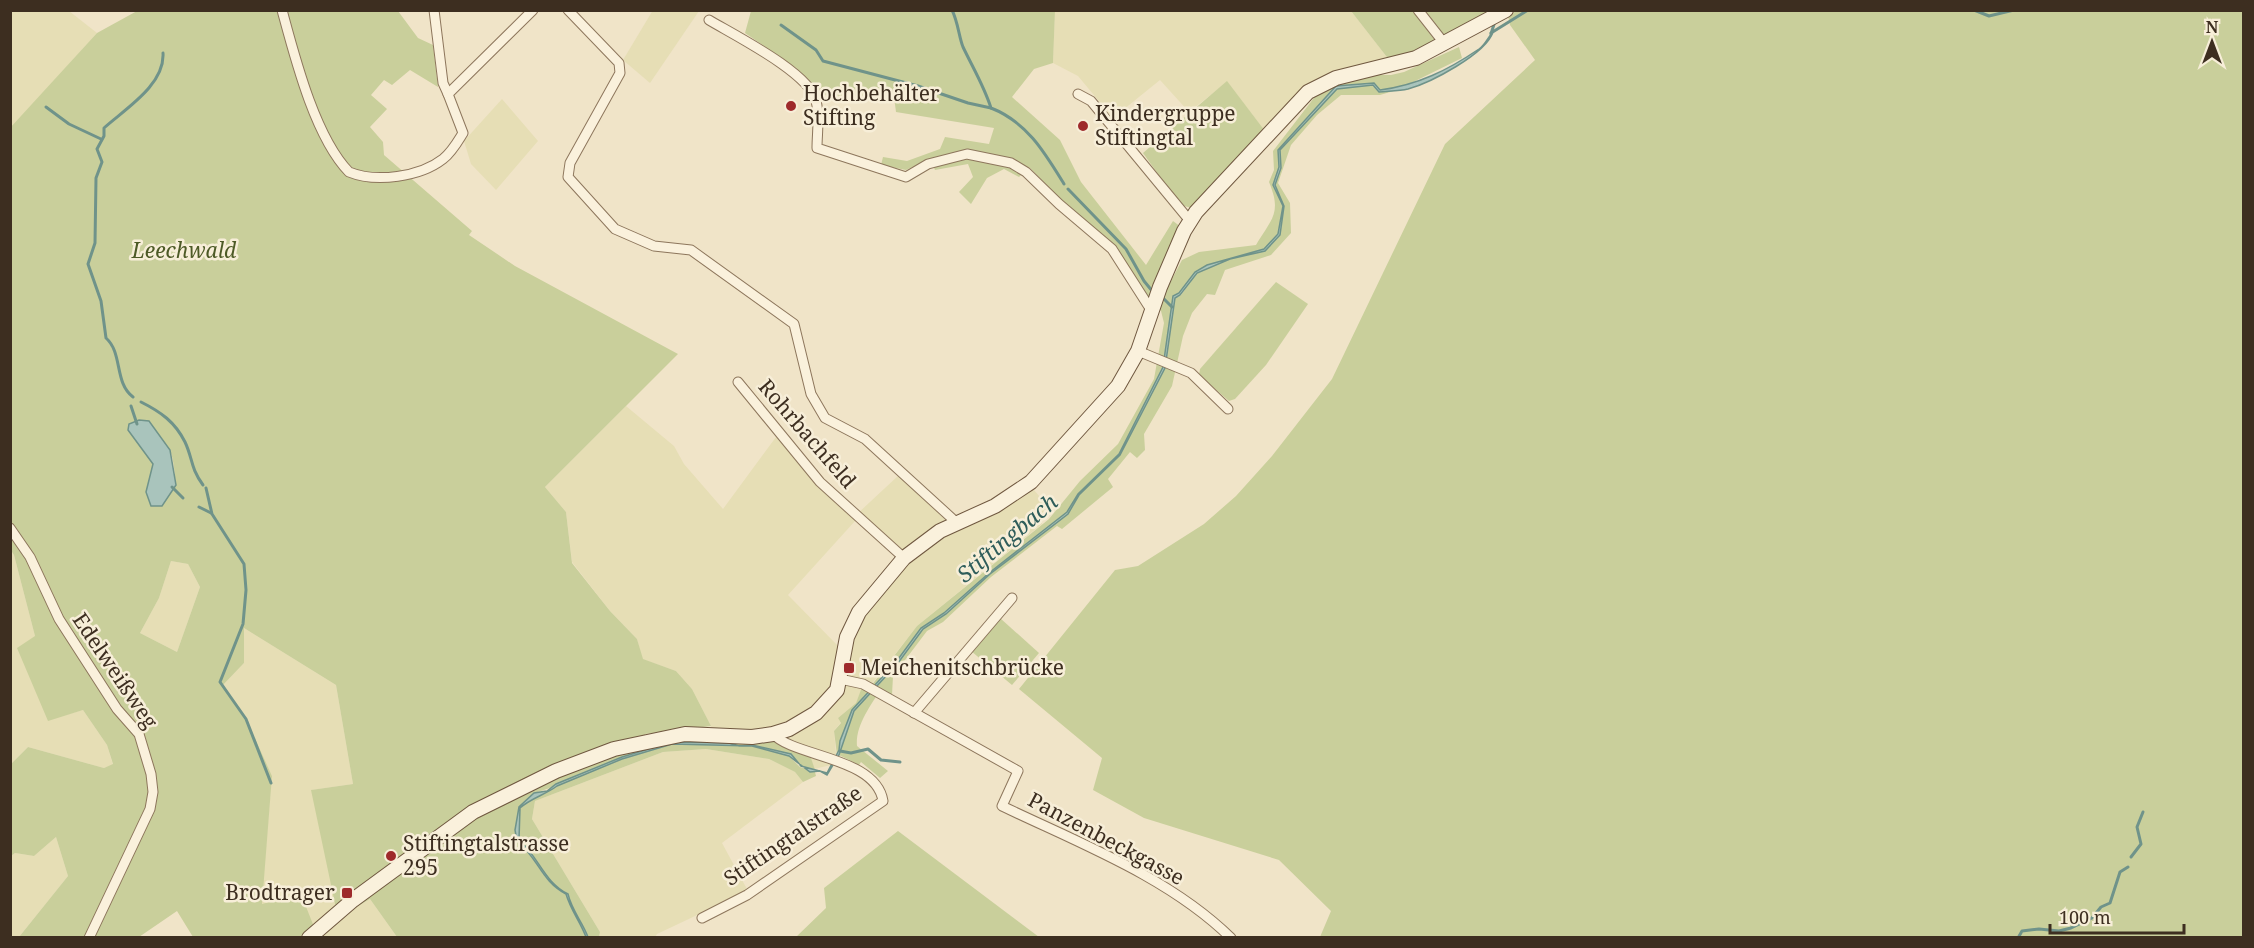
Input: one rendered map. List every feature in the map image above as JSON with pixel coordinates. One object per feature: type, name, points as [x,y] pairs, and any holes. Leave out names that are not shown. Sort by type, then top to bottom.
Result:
[{"type":"street","points":[[282,10],[298,69],[333,153],[349,172],[362,176],[396,176],[413,173],[443,159],[464,133],[443,83],[434,10]]},
{"type":"street","points":[[448,94],[533,10]]},
{"type":"street","points":[[568,10],[619,63],[620,73],[570,163],[568,177],[615,230],[654,246],[691,250],[794,324],[811,394],[825,418],[865,439],[957,523]]},
{"type":"street","points":[[1418,10],[1444,43]]},
{"type":"street","points":[[309,938],[353,900],[473,812],[556,771],[614,749],[674,735],[752,737],[773,734],[789,729],[816,713],[832,698],[840,679],[847,637],[859,612],[904,558],[925,541],[995,506],[1031,482],[1108,399],[1138,351],[1153,313],[1160,286],[1190,221],[1205,200],[1308,92],[1336,78],[1416,58],[1506,11]]},
{"type":"street","points":[[709,20],[792,70],[816,99],[817,148],[906,177],[928,164],[967,154],[1011,163],[1026,172],[1112,249],[1153,313]]},
{"type":"street","points":[[1078,94],[1091,101],[1190,221]]},
{"type":"street","points":[[1138,351],[1191,373],[1228,409]]},
{"type":"street","name":"Rohrbachfeld","points":[[738,382],[820,482],[904,558]]},
{"type":"street","name":"Edelweißweg","points":[[10,528],[30,557],[63,625],[117,709],[139,734],[151,774],[153,792],[150,809],[89,938]]},
{"type":"street","points":[[914,712],[1012,598]]},
{"type":"street","name":"Panzenbeckgasse","points":[[840,679],[863,684],[1018,771],[1002,806],[1146,877],[1217,924],[1231,938]]},
{"type":"street","name":"Stiftingtalstraße","points":[[702,918],[747,895],[883,801],[881,791],[875,785],[843,763],[781,742],[773,734]]},
{"type":"shaded area","points":[[653,10],[699,11],[650,83],[623,60]]},
{"type":"shaded area","points":[[1055,10],[1351,11],[1390,61],[1335,73],[1265,131],[1227,82],[1189,112],[1160,80],[1113,118],[1078,76],[1053,63]]},
{"type":"shaded area","points":[[11,11],[69,11],[97,33],[11,128]]},
{"type":"shaded area","points":[[502,99],[538,141],[496,190],[471,164],[464,141]]},
{"type":"shaded area","points":[[626,406],[674,446],[684,464],[723,509],[776,437],[855,521],[788,595],[840,648],[876,598],[910,561],[856,515],[899,475],[956,530],[996,514],[1033,489],[1049,507],[1039,516],[1042,524],[917,626],[867,690],[862,688],[856,703],[838,718],[841,722],[834,731],[836,754],[831,765],[814,769],[810,755],[719,742],[692,689],[676,671],[642,659],[637,639],[610,611],[572,562],[566,512],[545,487]]},
{"type":"shaded area","points":[[10,549],[14,555],[35,636],[48,720],[83,710],[107,745],[113,765],[104,768],[28,747],[11,764]]},
{"type":"shaded area","points":[[171,561],[188,564],[200,587],[177,652],[140,633],[159,598]]},
{"type":"shaded area","points":[[244,628],[336,685],[353,784],[312,790],[339,917],[370,899],[397,937],[317,937],[261,904],[272,776],[236,705],[223,685],[244,663]]},
{"type":"shaded area","points":[[706,749],[769,759],[795,772],[803,782],[722,843],[748,891],[657,934],[655,937],[599,937],[600,932],[532,819],[535,801],[663,752]]},
{"type":"shaded area","points":[[56,837],[68,876],[19,937],[11,938],[11,856],[15,853],[34,856]]},
{"type":"green space","name":"Leechwald","points":[[137,11],[398,11],[418,38],[433,45],[438,87],[410,70],[392,85],[384,80],[371,95],[387,109],[370,127],[383,142],[384,155],[472,231],[469,235],[515,266],[678,354],[545,487],[566,512],[572,563],[610,611],[637,639],[643,659],[676,671],[692,689],[711,726],[645,734],[644,746],[683,737],[773,740],[810,755],[815,770],[801,766],[791,754],[752,745],[698,745],[685,741],[672,742],[622,757],[534,794],[524,803],[518,814],[517,841],[550,883],[566,894],[586,937],[397,937],[370,899],[338,918],[311,790],[353,784],[336,685],[244,628],[244,663],[223,685],[246,719],[272,776],[262,904],[301,894],[318,937],[193,937],[177,911],[139,937],[19,937],[68,876],[56,837],[34,856],[15,853],[11,856],[11,764],[28,747],[104,768],[113,764],[107,745],[83,710],[48,721],[17,648],[35,636],[14,555],[10,549],[10,128],[97,33]],"holes":[[[128,430],[153,436],[167,445],[170,451],[176,485],[162,506],[146,492],[153,464]],[[171,561],[188,564],[200,587],[177,652],[140,633],[159,598]]]},
{"type":"green space","points":[[751,11],[1055,11],[1053,63],[1034,69],[1012,97],[1060,140],[1081,182],[1146,265],[1173,221],[1181,227],[1159,277],[1171,281],[1182,260],[1199,252],[1256,245],[1271,221],[1275,208],[1269,182],[1274,170],[1273,151],[1317,94],[1335,83],[1367,75],[1391,75],[1404,72],[1459,47],[1462,58],[1401,88],[1380,90],[1374,83],[1336,86],[1278,150],[1279,167],[1273,185],[1283,206],[1278,234],[1264,249],[1207,265],[1195,272],[1179,293],[1173,296],[1163,367],[1119,454],[1078,494],[1067,512],[989,573],[944,613],[921,628],[896,662],[852,710],[837,755],[834,731],[841,723],[838,718],[856,703],[862,687],[868,690],[917,626],[1049,519],[1080,481],[1118,444],[1154,379],[1164,323],[1161,311],[1145,295],[1116,246],[1062,201],[1029,167],[1019,177],[1004,169],[987,178],[971,204],[959,192],[973,177],[968,164],[935,170],[930,159],[906,170],[881,165],[883,157],[907,161],[940,149],[945,137],[989,144],[994,128],[896,112],[894,97],[817,95],[796,68],[745,33]]},
{"type":"green space","points":[[1351,11],[1494,11],[1420,51],[1390,61]]},
{"type":"green space","points":[[1516,11],[2243,11],[2243,937],[1320,937],[1331,911],[1279,860],[1144,818],[1093,790],[1102,758],[1019,689],[1115,570],[1138,566],[1204,524],[1236,496],[1272,456],[1332,379],[1445,144],[1535,60],[1510,25],[1508,16]]},
{"type":"green space","points":[[1227,81],[1265,131],[1192,208],[1180,205],[1143,153]]},
{"type":"green space","points":[[1373,85],[1379,92],[1397,90],[1380,95],[1341,95],[1317,115],[1291,145],[1278,183],[1290,203],[1291,233],[1271,255],[1225,270],[1215,295],[1207,294],[1192,313],[1183,336],[1172,386],[1144,434],[1145,450],[1137,458],[1130,452],[1108,479],[1113,487],[1062,529],[1057,526],[991,577],[943,622],[927,631],[893,676],[892,695],[881,689],[864,716],[858,731],[857,746],[888,771],[880,778],[861,762],[859,765],[839,755],[853,711],[898,663],[923,629],[946,614],[990,574],[1068,514],[1079,495],[1120,455],[1165,368],[1175,298],[1181,295],[1197,273],[1230,259],[1265,251],[1280,235],[1284,206],[1275,185],[1281,168],[1280,150],[1337,88]]},
{"type":"green space","points":[[1276,282],[1308,304],[1266,365],[1235,399],[1229,401],[1199,375],[1200,369]]},
{"type":"green space","points":[[1000,618],[1039,653],[1012,685],[971,651]]},
{"type":"green space","points":[[672,744],[752,746],[789,756],[800,767],[815,772],[816,776],[803,782],[795,772],[769,759],[706,749],[663,752],[535,801],[532,819],[600,932],[599,937],[588,937],[568,894],[553,883],[532,854],[519,841],[520,808],[557,786],[622,759]]},
{"type":"green space","points":[[898,831],[1039,937],[796,937],[826,908],[824,888]]},
{"type":"water","name":"Stiftingbach","points":[[1484,45],[1469,58],[1443,74],[1405,90],[1379,92],[1373,85],[1337,89],[1280,150],[1281,168],[1275,185],[1284,206],[1280,235],[1265,251],[1230,259],[1197,273],[1175,298],[1165,368],[1120,455],[1079,495],[1068,514],[990,574],[946,614],[923,629],[898,663],[854,711],[839,755],[827,775],[820,771],[827,773],[839,750],[840,741],[852,710],[896,662],[921,628],[944,613],[989,573],[1067,512],[1078,494],[1119,454],[1163,367],[1173,296],[1179,293],[1195,272],[1207,265],[1264,249],[1278,234],[1283,206],[1273,185],[1279,167],[1278,150],[1336,86],[1374,83],[1380,90],[1394,88],[1444,70]]},
{"type":"water","points":[[139,420],[149,421],[170,450],[176,485],[162,506],[151,506],[146,492],[153,464],[128,430],[129,424]]},
{"type":"water","points":[[672,742],[729,743],[738,746],[672,744],[622,759],[557,786],[520,808],[519,840],[553,883],[568,894],[588,937],[586,937],[566,894],[551,883],[517,841],[515,830],[519,807],[534,793],[547,791],[556,784],[622,757]]},
{"type":"water","points":[[752,745],[791,754],[799,764],[789,756],[752,746],[742,746]]},
{"type":"water","points":[[803,766],[820,771],[810,772]]},
{"type":"waterway","points":[[952,10],[963,47],[991,108],[1015,121],[1025,130],[1042,150],[1064,184]]},
{"type":"waterway","points":[[1491,33],[1528,10]]},
{"type":"waterway","points":[[1722,10],[1737,10]]},
{"type":"waterway","points":[[1904,10],[1910,10]]},
{"type":"waterway","points":[[1974,10],[1989,16],[2014,10]]},
{"type":"waterway","points":[[1491,34],[1495,21]]},
{"type":"waterway","points":[[781,25],[816,50],[823,61],[991,108]]},
{"type":"waterway","points":[[133,397],[123,384],[115,352],[106,338],[101,301],[88,264],[95,243],[96,178],[102,162],[97,149],[104,136],[104,128],[142,95],[158,76],[163,53]]},
{"type":"waterway","points":[[46,107],[69,124],[101,139]]},
{"type":"waterway","points":[[1068,189],[1126,249],[1153,292]]},
{"type":"waterway","points":[[1163,298],[1172,307]]},
{"type":"waterway","points":[[141,402],[161,414],[177,429],[203,485]]},
{"type":"waterway","points":[[131,406],[137,424]]},
{"type":"waterway","points":[[172,487],[183,498]]},
{"type":"waterway","points":[[206,488],[212,514],[244,564],[246,590],[243,624],[220,682],[246,719],[271,783]]},
{"type":"waterway","points":[[199,507],[211,513]]},
{"type":"waterway","points":[[840,751],[851,753],[868,749],[881,760],[900,762]]},
{"type":"waterway","points":[[2131,857],[2141,844],[2137,827],[2143,812]]},
{"type":"waterway","points":[[2018,938],[2022,931],[2039,929],[2059,931],[2092,918],[2101,907],[2110,903],[2120,872],[2128,867]]},
{"type":"place","name":"Hochbehälter Stifting","points":[[791,106]]},
{"type":"place","name":"Kindergruppe Stiftingtal","points":[[1083,126]]},
{"type":"place","name":"Meichenitschbrücke","points":[[849,668]]},
{"type":"place","name":"Stiftingtalstrasse 295","points":[[391,856]]},
{"type":"place","name":"Brodtrager","points":[[347,893]]}]
